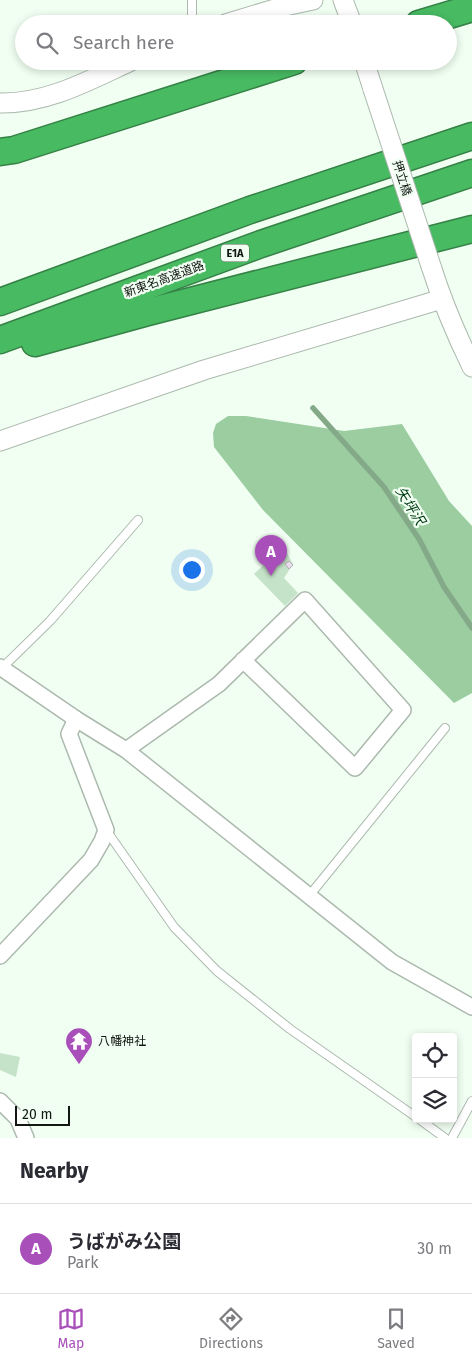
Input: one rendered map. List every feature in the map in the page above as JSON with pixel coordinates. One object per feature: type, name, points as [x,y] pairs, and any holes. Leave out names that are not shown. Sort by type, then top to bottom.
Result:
[{"type":"highway","points":[[449,15],[472,8]]},
{"type":"highway","points":[[0,152],[14,150],[266,70]]},
{"type":"highway","points":[[0,302],[250,210],[472,136]]},
{"type":"highway","name":"新東名高速道路","points":[[0,340],[261,244],[472,173]]},
{"type":"highway","points":[[0,353],[148,312],[472,229]]},
{"type":"street","points":[[255,15],[313,0]]},
{"type":"street","points":[[343,0],[349,15]]},
{"type":"street","points":[[0,103],[45,97],[110,70]]},
{"type":"street","name":"押立橋","points":[[367,70],[442,299],[472,367]]},
{"type":"street","points":[[0,441],[204,370],[442,299]]},
{"type":"street","points":[[126,750],[219,684],[243,660],[305,600],[403,710],[355,768],[243,660]]},
{"type":"street","points":[[1,668],[76,720],[126,750],[392,962],[472,1007]]},
{"type":"street","points":[[0,956],[91,860],[106,830],[69,734],[76,720]]},
{"type":"street","points":[[0,1101],[18,1120],[26,1138]]},
{"type":"lane","points":[[192,0],[192,15]]},
{"type":"lane","points":[[1,668],[50,621],[138,520]]},
{"type":"lane","points":[[309,896],[445,728]]},
{"type":"lane","points":[[106,830],[174,927],[217,971],[290,1029],[412,1114]]},
{"type":"lane","points":[[452,1138],[472,1101]]},
{"type":"lane","points":[[424,1123],[445,1138]]},
{"type":"green space","points":[[228,416],[246,416],[344,431],[402,424],[449,501],[472,526],[472,693],[454,703],[263,510],[214,447],[213,433],[216,424]]},
{"type":"green space","points":[[284,548],[293,564],[284,578],[298,593],[285,606],[254,574],[280,549]]},
{"type":"green space","points":[[0,1053],[20,1057],[16,1077],[0,1070]]},
{"type":"building","points":[[289,561],[293,565],[289,569],[285,564]]},
{"type":"waterway","name":"矢坪沢","points":[[313,408],[384,487],[419,539],[444,587],[472,628]]},
{"type":"place","name":"うばがみ公園","points":[[271,576]]},
{"type":"place","name":"八幡神社","points":[[79,1065]]}]
